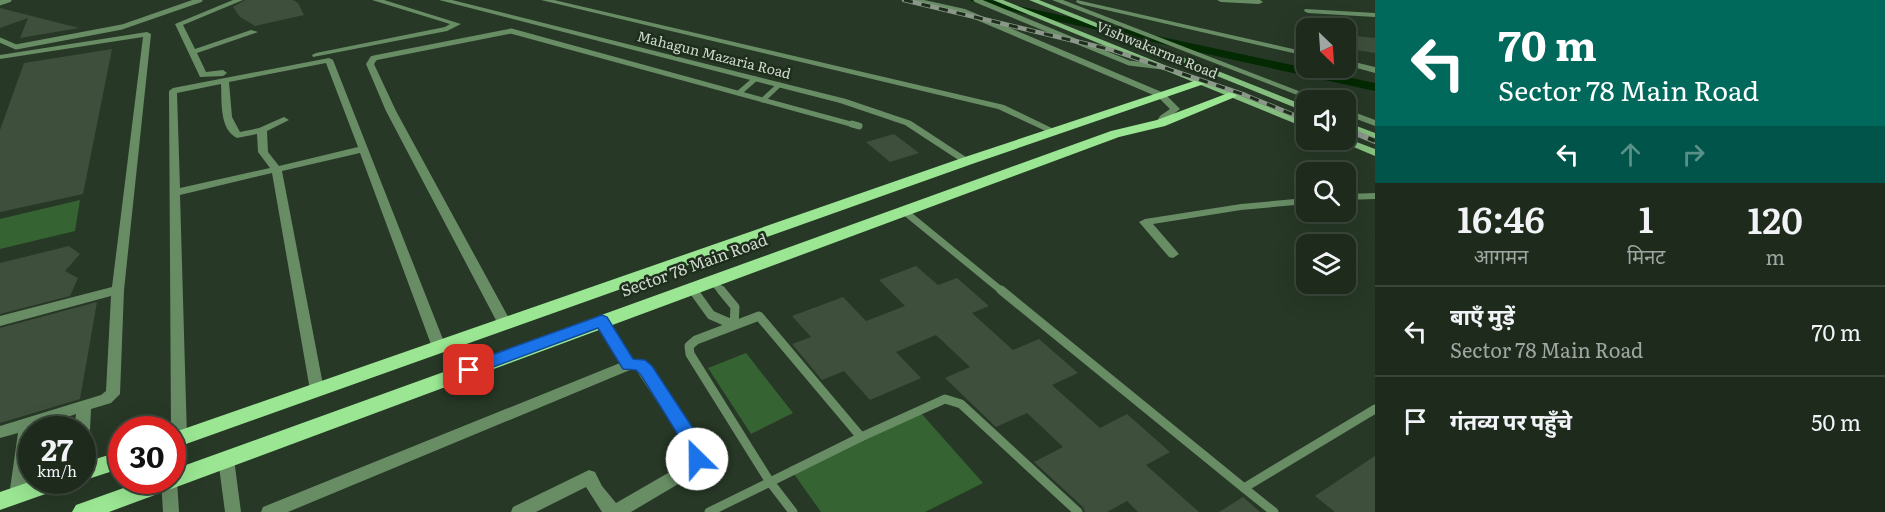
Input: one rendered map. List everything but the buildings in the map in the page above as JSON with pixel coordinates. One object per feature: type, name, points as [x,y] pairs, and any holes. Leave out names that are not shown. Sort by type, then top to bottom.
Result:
[{"type":"main road","name":"Vishwakarma Road","points":[[997,0],[1132,60],[1162,67],[1296,121]]},
{"type":"main road","name":"Vishwakarma Road","points":[[1033,0],[1296,105]]},
{"type":"main road","name":"Sector 78 Main Road","points":[[186,436],[967,161],[1200,82]]},
{"type":"main road","name":"Sector 78 Main Road","points":[[186,474],[712,280],[1115,134],[1161,123],[1231,95]]},
{"type":"main road","points":[[1356,129],[1375,136]]},
{"type":"main road","points":[[1356,146],[1375,153]]},
{"type":"main road","points":[[792,223],[784,234],[790,244],[812,244]]},
{"type":"main road","name":"Sector 78 Main Road","points":[[83,512],[132,494]]},
{"type":"street","points":[[239,0],[179,24],[203,75],[214,75],[447,29],[457,24],[450,20],[376,0]]},
{"type":"street","name":"Mahagun Mazaria Road","points":[[443,0],[890,115],[922,130],[967,161]]},
{"type":"street","points":[[545,0],[1001,107],[1055,132]]},
{"type":"street","points":[[915,0],[962,11],[1161,95],[1175,109],[1163,118],[1161,123]]},
{"type":"street","points":[[1056,0],[1296,52]]},
{"type":"street","points":[[1221,0],[1259,2]]},
{"type":"street","points":[[1072,3],[1296,92]]},
{"type":"street","points":[[1308,11],[1375,15]]},
{"type":"street","points":[[192,51],[254,32]]},
{"type":"street","points":[[0,57],[146,33],[118,290],[113,394],[109,398],[50,416]]},
{"type":"street","points":[[374,58],[370,64],[391,111],[505,324]]},
{"type":"street","points":[[176,416],[172,91],[329,60],[439,347]]},
{"type":"street","points":[[1356,65],[1375,70]]},
{"type":"street","points":[[225,80],[227,117],[237,135],[262,130],[284,120]]},
{"type":"street","points":[[1356,116],[1375,123]]},
{"type":"street","points":[[262,130],[263,152],[276,170],[317,390]]},
{"type":"street","points":[[174,193],[364,150]]},
{"type":"street","points":[[1356,197],[1375,196]]},
{"type":"street","points":[[1173,254],[1145,222],[1241,207],[1296,202]]},
{"type":"street","points":[[0,321],[118,290]]},
{"type":"street","points":[[602,321],[628,365]]},
{"type":"street","points":[[269,512],[628,365],[640,364],[696,447],[697,459],[674,478],[616,512]]},
{"type":"street","points":[[83,416],[84,406]]},
{"type":"street","points":[[0,432],[18,426]]},
{"type":"street","points":[[226,459],[233,512]]},
{"type":"street","points":[[9,498],[18,460]]},
{"type":"street","points":[[519,512],[589,477],[596,491],[612,512]]},
{"type":"street","points":[[171,494],[171,512]]},
{"type":"lane","points":[[0,3],[9,0]]},
{"type":"lane","points":[[0,40],[16,47],[122,27],[200,0]]},
{"type":"lane","points":[[976,0],[1132,60]]},
{"type":"lane","points":[[374,58],[511,31],[859,126]]},
{"type":"lane","points":[[739,93],[755,79]]},
{"type":"lane","points":[[763,100],[779,85]]},
{"type":"lane","points":[[904,211],[1274,512]]},
{"type":"lane","points":[[712,280],[735,307],[734,325]]},
{"type":"lane","points":[[691,288],[711,315],[734,325]]},
{"type":"lane","points":[[793,512],[770,482],[690,354],[689,346],[696,340],[759,316],[861,438]]},
{"type":"lane","points":[[708,512],[945,399],[961,404],[1078,512]]},
{"type":"lane","points":[[1244,488],[1375,409]]},
{"type":"green space","points":[[80,200],[75,231],[0,249],[0,219]]},
{"type":"green space","points":[[746,353],[793,413],[751,434],[708,368]]},
{"type":"green space","points":[[920,412],[983,483],[925,512],[821,512],[789,467]]},
{"type":"waterway","points":[[975,0],[1375,87]]},
{"type":"railway","points":[[904,0],[1112,50],[1245,95],[1296,116]]},
{"type":"railway","points":[[1356,133],[1375,141]]},
{"type":"route","points":[[469,370],[602,321],[628,365],[640,364],[646,370],[696,447],[697,459]]}]
